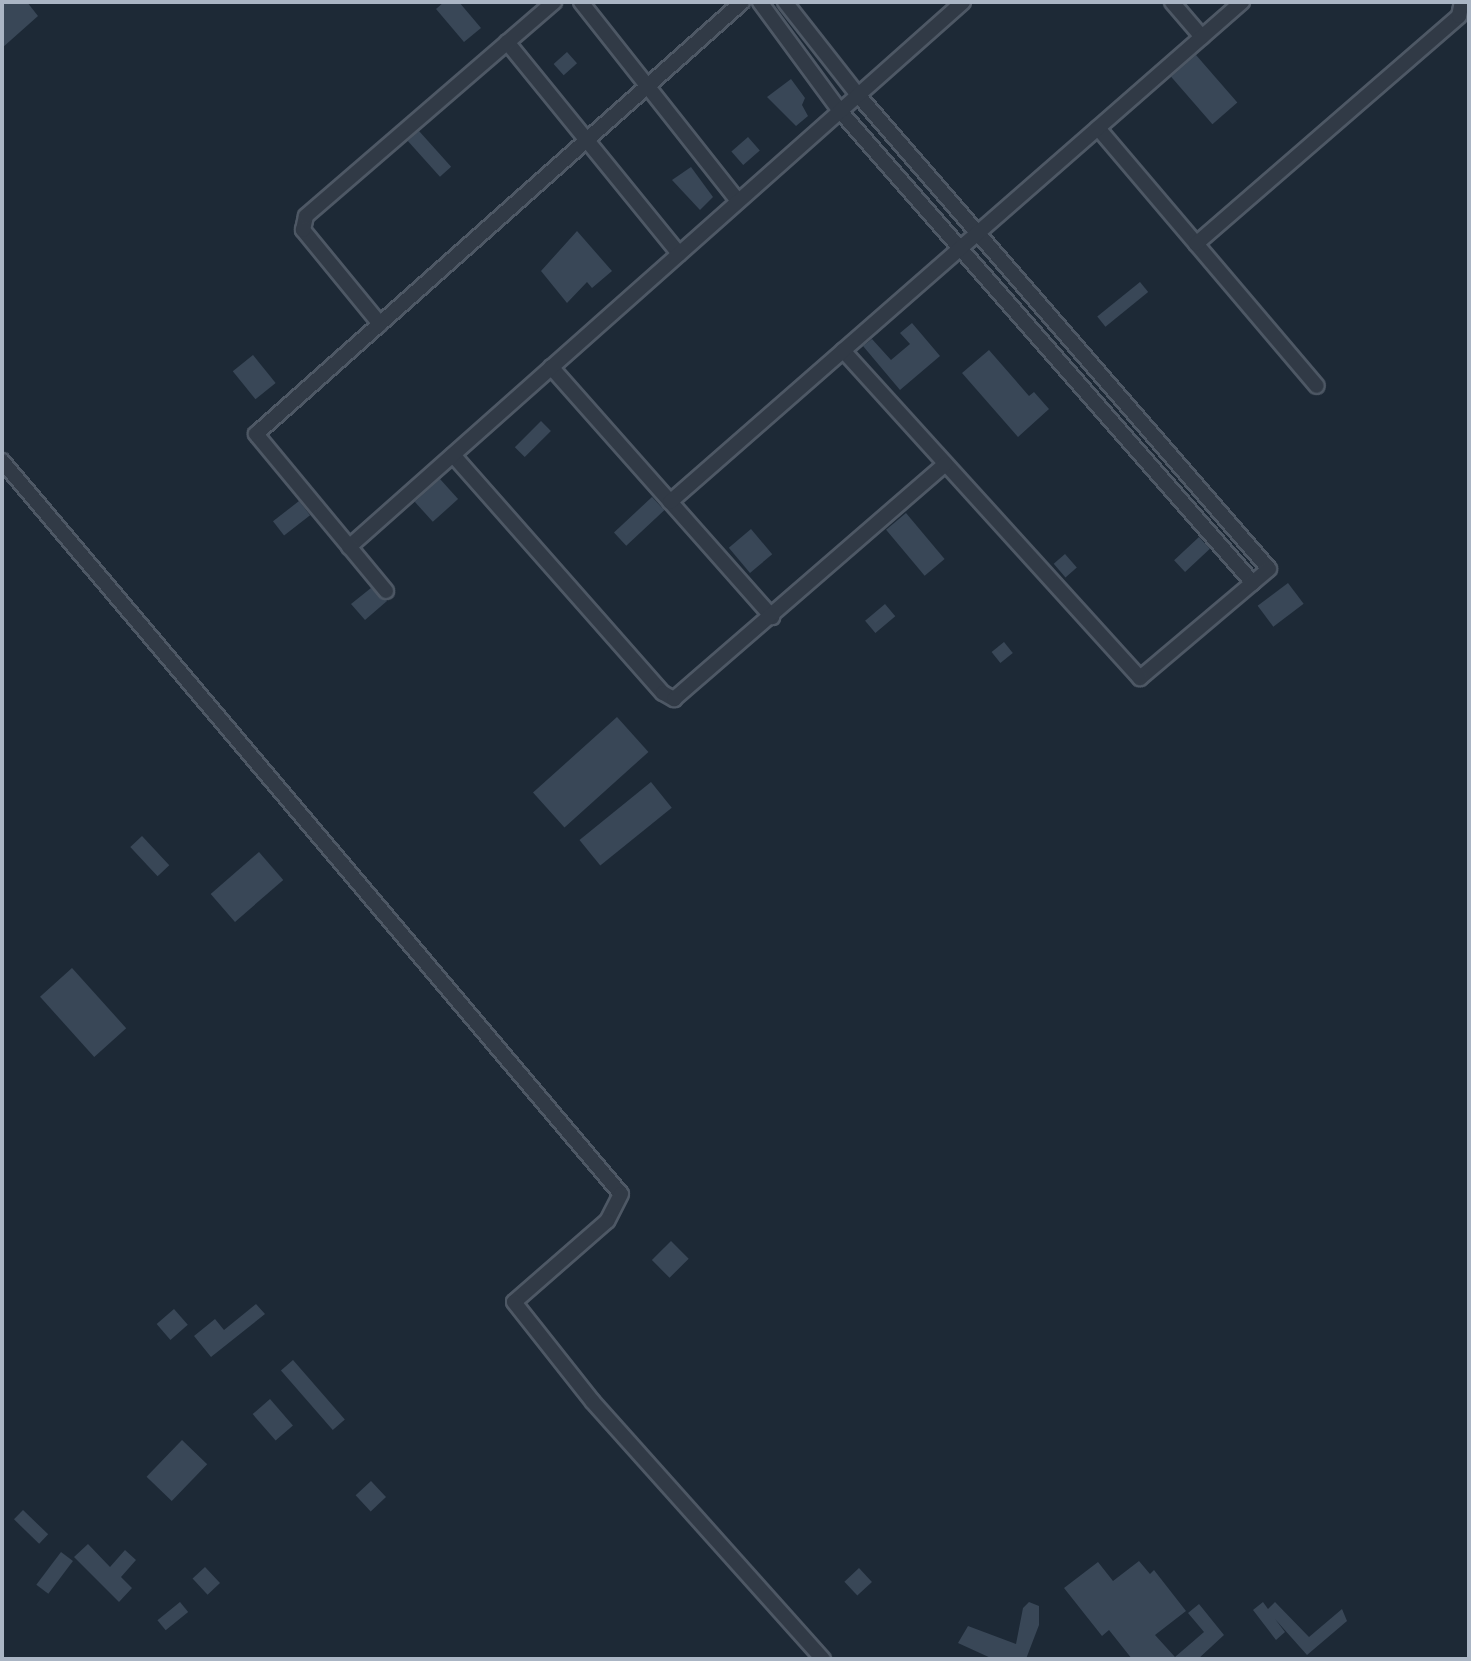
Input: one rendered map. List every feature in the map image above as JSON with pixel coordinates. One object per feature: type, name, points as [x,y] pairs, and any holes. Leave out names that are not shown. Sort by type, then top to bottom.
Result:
[{"type":"street","points":[[380,324],[303,230],[306,216],[554,2]]},
{"type":"street","points":[[581,2],[738,201]]},
{"type":"street","points":[[386,591],[256,434],[742,2]]},
{"type":"street","points":[[760,2],[840,111],[1253,583]]},
{"type":"street","points":[[785,2],[858,95],[1269,569],[1140,678],[843,351]]},
{"type":"street","points":[[349,547],[963,2]]},
{"type":"street","points":[[1172,2],[1202,37]]},
{"type":"street","points":[[670,502],[1242,2]]},
{"type":"street","points":[[1196,244],[1459,16],[1462,2]]},
{"type":"street","points":[[507,42],[679,254]]},
{"type":"street","points":[[1098,128],[1317,386]]},
{"type":"street","points":[[551,367],[772,617]]},
{"type":"street","points":[[453,455],[663,693],[674,699],[945,464]]},
{"type":"street","points":[[2,461],[621,1194],[607,1221],[514,1302],[593,1402],[823,1659]]},
{"type":"building","points":[[2,2],[27,2],[38,16],[2,48]]},
{"type":"building","points":[[444,2],[459,2],[481,28],[464,42],[436,9]]},
{"type":"building","points":[[567,52],[577,63],[564,75],[554,64]]},
{"type":"building","points":[[1196,55],[1237,103],[1212,124],[1171,77]]},
{"type":"building","points":[[791,79],[805,98],[802,105],[808,116],[796,126],[767,97]]},
{"type":"building","points":[[419,131],[451,167],[440,177],[408,141]]},
{"type":"building","points":[[748,137],[760,151],[743,165],[731,151]]},
{"type":"building","points":[[691,167],[713,197],[700,210],[672,180]]},
{"type":"building","points":[[577,231],[612,271],[592,288],[587,282],[567,303],[541,271]]},
{"type":"building","points":[[1140,282],[1148,292],[1105,327],[1097,317]]},
{"type":"building","points":[[912,323],[940,356],[900,390],[863,346],[872,339],[891,360],[910,344],[900,333]]},
{"type":"building","points":[[989,350],[1029,396],[1034,392],[1049,409],[1018,437],[962,373]]},
{"type":"building","points":[[253,355],[276,383],[255,399],[233,371]]},
{"type":"building","points":[[541,421],[551,431],[525,457],[515,447]]},
{"type":"building","points":[[440,479],[458,499],[433,522],[415,502]]},
{"type":"building","points":[[652,497],[664,510],[626,546],[614,532]]},
{"type":"building","points":[[299,501],[310,515],[284,536],[273,521]]},
{"type":"building","points":[[906,513],[945,559],[925,576],[886,530]]},
{"type":"building","points":[[751,529],[772,554],[750,573],[729,548]]},
{"type":"building","points":[[1199,537],[1210,549],[1185,572],[1174,560]]},
{"type":"building","points":[[1065,554],[1077,568],[1065,577],[1054,564]]},
{"type":"building","points":[[1288,583],[1304,604],[1273,627],[1258,606]]},
{"type":"building","points":[[371,588],[387,601],[365,620],[351,604]]},
{"type":"building","points":[[885,604],[895,616],[875,633],[865,621]]},
{"type":"building","points":[[1004,642],[1013,653],[1000,663],[992,652]]},
{"type":"building","points":[[617,717],[648,752],[564,828],[533,793]]},
{"type":"building","points":[[651,782],[672,808],[600,866],[580,840]]},
{"type":"building","points":[[142,836],[169,865],[158,876],[130,847]]},
{"type":"building","points":[[259,852],[283,880],[235,922],[211,894]]},
{"type":"building","points":[[72,968],[126,1028],[94,1057],[40,997]]},
{"type":"building","points":[[671,1241],[689,1259],[670,1278],[652,1260]]},
{"type":"building","points":[[256,1304],[265,1314],[211,1357],[194,1336],[215,1319],[224,1330]]},
{"type":"building","points":[[174,1309],[188,1325],[170,1340],[157,1324]]},
{"type":"building","points":[[293,1360],[345,1420],[333,1430],[281,1370]]},
{"type":"building","points":[[270,1399],[293,1425],[276,1441],[253,1414]]},
{"type":"building","points":[[182,1440],[207,1464],[172,1501],[147,1477]]},
{"type":"building","points":[[371,1481],[386,1497],[371,1511],[356,1495]]},
{"type":"building","points":[[23,1510],[48,1534],[39,1544],[14,1519]]},
{"type":"building","points":[[88,1544],[110,1567],[125,1550],[136,1560],[121,1577],[132,1588],[119,1602],[74,1557]]},
{"type":"building","points":[[61,1552],[73,1561],[48,1594],[36,1585]]},
{"type":"building","points":[[1139,1561],[1150,1574],[1154,1570],[1186,1611],[1155,1635],[1175,1657],[1204,1632],[1188,1613],[1199,1604],[1224,1635],[1198,1659],[1132,1659],[1109,1630],[1102,1636],[1064,1588],[1098,1562],[1113,1581]]},
{"type":"building","points":[[205,1567],[220,1583],[208,1595],[193,1579]]},
{"type":"building","points":[[859,1568],[872,1582],[857,1596],[844,1582]]},
{"type":"building","points":[[180,1602],[188,1612],[166,1630],[157,1620]]},
{"type":"building","points":[[1029,1602],[1039,1606],[1039,1625],[1026,1659],[993,1659],[958,1643],[968,1626],[1016,1644],[1023,1608]]},
{"type":"building","points":[[1263,1602],[1268,1609],[1275,1602],[1309,1637],[1342,1609],[1347,1621],[1307,1655],[1275,1619],[1285,1632],[1276,1640],[1253,1610]]}]
